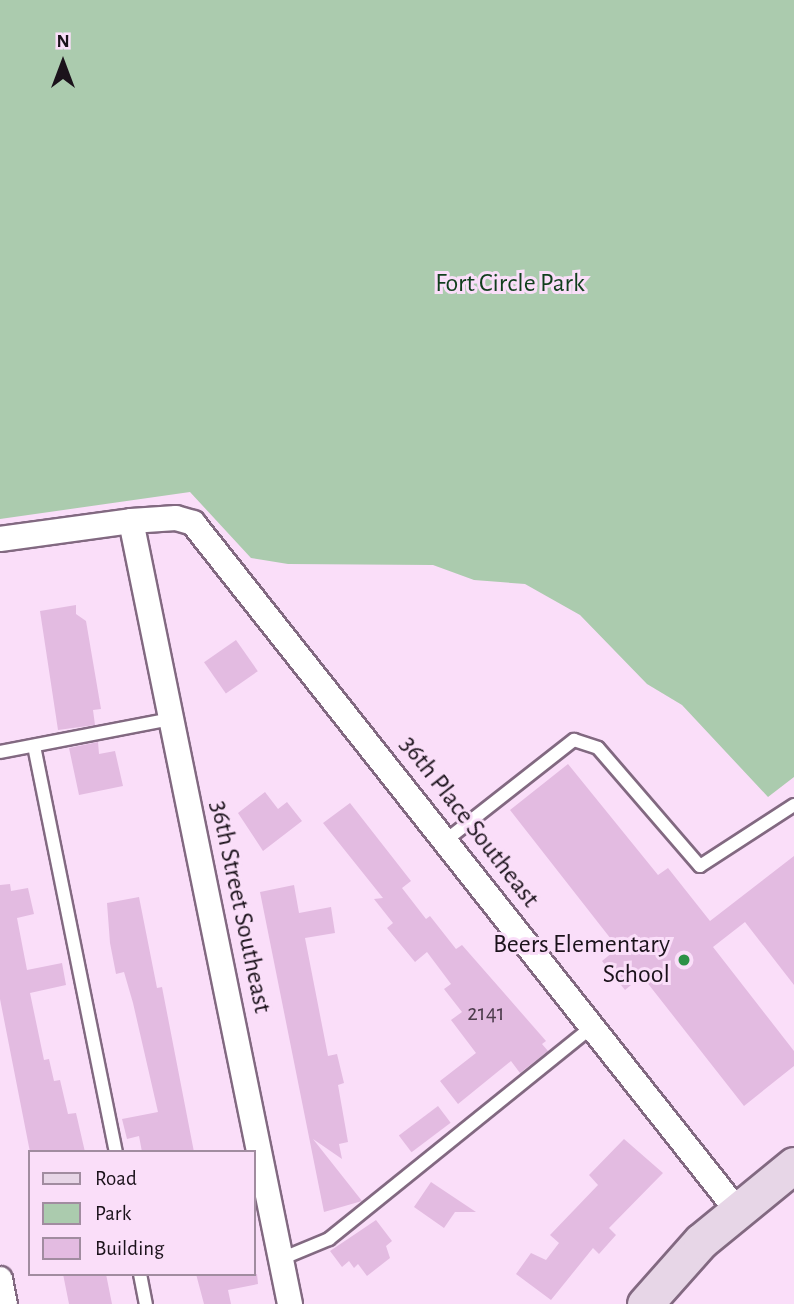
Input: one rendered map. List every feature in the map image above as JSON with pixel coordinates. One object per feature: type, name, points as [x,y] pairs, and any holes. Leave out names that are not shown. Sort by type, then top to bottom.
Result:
[{"type":"main road","points":[[645,1304],[736,1209],[794,1165]]},
{"type":"street","name":"36th Place Southeast","points":[[0,539],[131,521],[193,523],[736,1209]]},
{"type":"street","name":"36th Street Southeast","points":[[131,521],[290,1304]]},
{"type":"street","points":[[0,1279],[5,1304]]},
{"type":"lane","points":[[0,752],[171,719]]},
{"type":"lane","points":[[445,841],[574,740],[598,748],[700,866],[794,805]]},
{"type":"lane","points":[[34,746],[116,1150]]},
{"type":"lane","points":[[281,1259],[329,1239],[593,1026]]},
{"type":"lane","points":[[140,1276],[146,1304]]},
{"type":"green space","name":"Fort Circle Park","points":[[0,0],[794,0],[794,777],[768,797],[682,705],[647,684],[580,615],[525,584],[474,580],[433,565],[288,564],[251,558],[190,492],[0,519]]},
{"type":"building","points":[[76,605],[76,614],[86,621],[101,709],[93,710],[95,725],[58,730],[40,611]]},
{"type":"building","points":[[236,640],[258,671],[226,693],[204,662]]},
{"type":"building","points":[[98,742],[99,754],[115,751],[123,786],[79,795],[69,748]]},
{"type":"building","points":[[568,764],[658,875],[668,868],[710,921],[794,856],[794,985],[745,922],[713,947],[794,1051],[794,1066],[744,1106],[642,976],[625,990],[602,961],[618,948],[510,810]]},
{"type":"building","points":[[265,792],[278,809],[287,802],[302,821],[263,851],[238,813]]},
{"type":"building","points":[[350,803],[411,881],[402,888],[426,919],[430,916],[456,949],[462,945],[546,1041],[542,1044],[548,1051],[520,1073],[511,1061],[458,1104],[440,1081],[476,1053],[451,1020],[462,1012],[444,989],[451,984],[427,952],[415,962],[387,928],[393,923],[374,899],[383,898],[323,823]]},
{"type":"building","points":[[10,884],[11,891],[28,888],[34,914],[17,918],[27,970],[62,963],[66,985],[30,993],[44,1060],[49,1059],[54,1081],[60,1080],[68,1114],[76,1113],[85,1150],[30,1150],[0,999],[0,885]]},
{"type":"building","points":[[294,885],[299,913],[331,907],[335,933],[305,938],[328,1056],[337,1054],[344,1083],[338,1085],[348,1142],[339,1144],[342,1159],[313,1139],[362,1201],[324,1212],[260,892]]},
{"type":"building","points":[[139,897],[157,988],[162,987],[194,1150],[142,1150],[139,1136],[127,1139],[122,1119],[158,1112],[124,972],[116,974],[107,903]]},
{"type":"building","points":[[438,1106],[451,1123],[412,1152],[399,1135]]},
{"type":"building","points":[[624,1139],[663,1173],[609,1228],[616,1235],[599,1254],[593,1248],[551,1300],[516,1274],[531,1253],[546,1260],[559,1243],[550,1235],[598,1185],[589,1175]]},
{"type":"building","points":[[431,1182],[476,1212],[455,1212],[444,1228],[414,1207]]},
{"type":"building","points":[[376,1220],[392,1241],[386,1246],[390,1258],[367,1276],[358,1264],[354,1268],[349,1261],[342,1267],[330,1251]]},
{"type":"building","points":[[257,1274],[258,1284],[228,1290],[231,1304],[204,1304],[197,1276]]},
{"type":"building","points":[[63,1276],[106,1276],[112,1304],[69,1304]]},
{"type":"place","name":"Beers Elementary School","points":[[684,960]]}]
